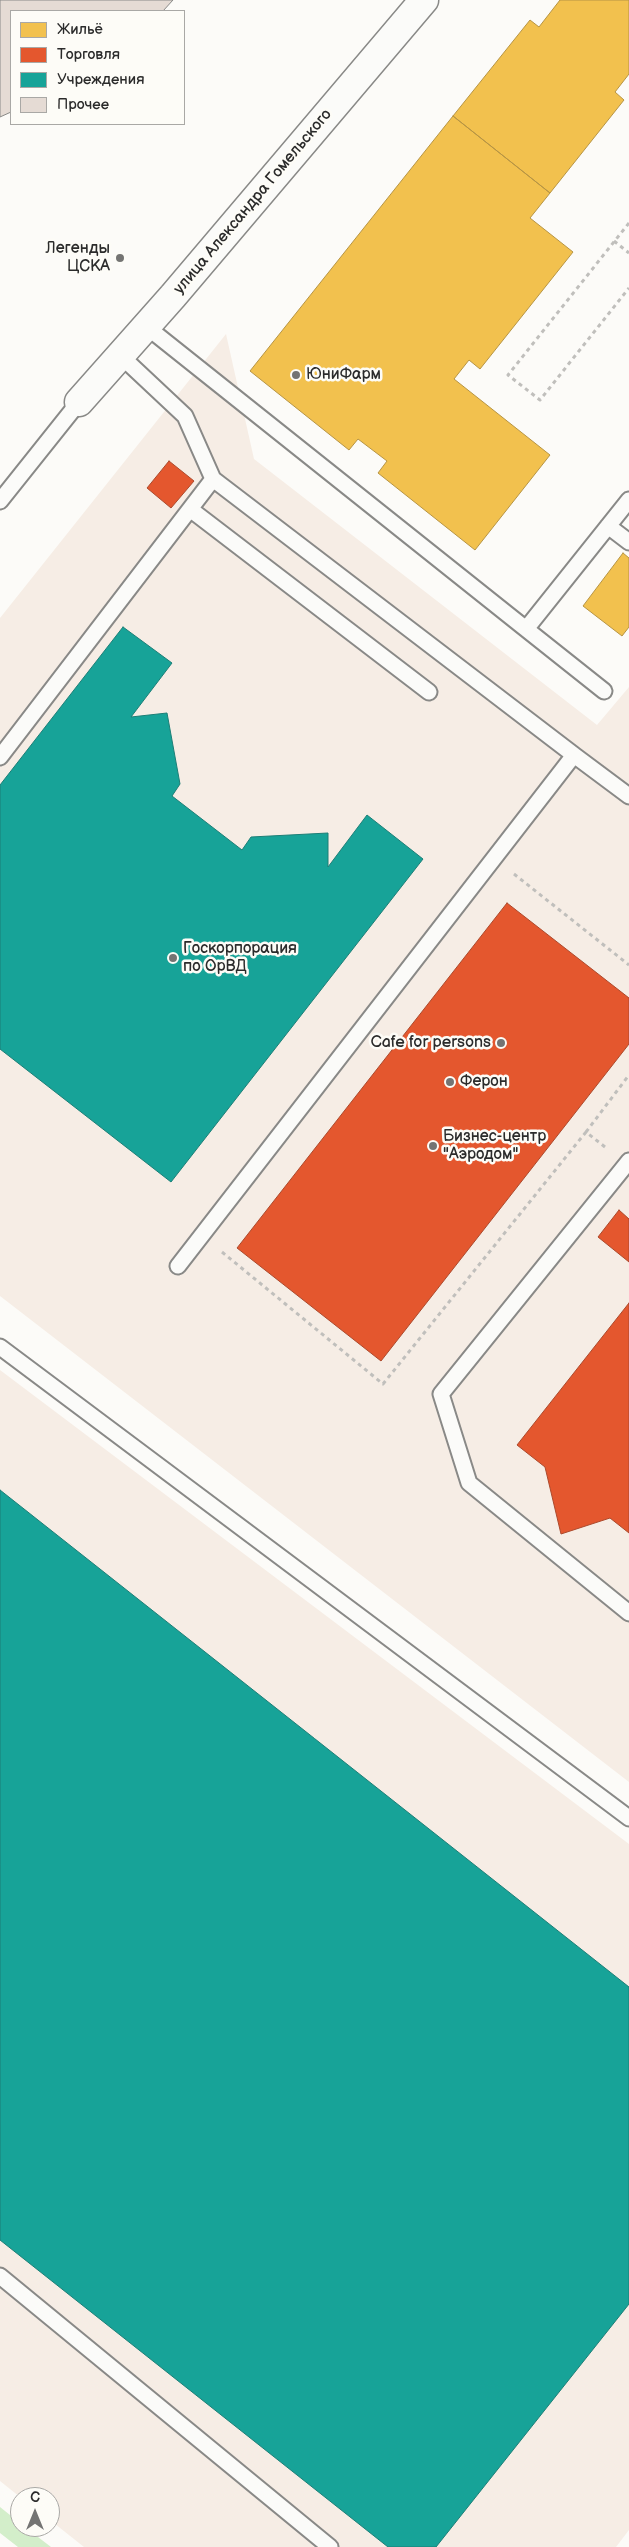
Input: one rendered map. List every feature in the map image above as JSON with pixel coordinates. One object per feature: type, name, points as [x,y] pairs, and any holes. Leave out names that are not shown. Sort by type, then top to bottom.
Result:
[{"type":"street","name":"улица Александра Гомельского","points":[[79,402],[147,327],[424,0]]},
{"type":"lane","points":[[147,327],[604,691]]},
{"type":"lane","points":[[121,356],[185,416],[213,480],[629,796]]},
{"type":"lane","points":[[0,501],[79,402]]},
{"type":"lane","points":[[0,757],[213,480]]},
{"type":"lane","points":[[526,628],[629,500]]},
{"type":"lane","points":[[190,509],[430,692]]},
{"type":"lane","points":[[608,526],[629,542]]},
{"type":"lane","points":[[178,1266],[200,1234],[574,755]]},
{"type":"lane","points":[[628,1162],[441,1394],[469,1483],[629,1613]]},
{"type":"lane","points":[[0,1347],[629,1818]]},
{"type":"lane","points":[[0,2276],[330,2547]]},
{"type":"path","points":[[629,223],[508,375],[540,400],[629,288]]},
{"type":"path","points":[[614,241],[629,253]]},
{"type":"path","points":[[494,858],[629,965]]},
{"type":"path","points":[[200,1234],[383,1384],[586,1132],[629,1075]]},
{"type":"path","points":[[586,1132],[628,1162]]},
{"type":"shaded area","points":[[226,334],[254,459],[597,725],[629,687],[629,1782],[0,1296],[0,618]]},
{"type":"shaded area","points":[[0,1370],[629,1844],[629,2530],[616,2547],[84,2547],[60,2528],[60,2487],[10,2487],[10,2489],[0,2481]]},
{"type":"green space","points":[[0,2507],[10,2515],[10,2537],[38,2537],[51,2547],[18,2547],[0,2533]]},
{"type":"building: Жильё","points":[[560,0],[629,0],[629,74],[615,92],[624,100],[550,193],[453,116],[530,20],[539,27]]},
{"type":"building: Жильё","points":[[453,116],[550,193],[530,218],[573,252],[480,369],[469,360],[454,379],[550,455],[475,550],[378,473],[387,461],[358,439],[349,450],[250,371]]},
{"type":"building: Жильё","points":[[623,553],[629,558],[629,627],[622,636],[583,606]]},
{"type":"building: Торговля","points":[[169,461],[194,481],[171,508],[147,488]]},
{"type":"building: Торговля","name":"Бизнес-центр \"Аэродом\"","points":[[507,903],[629,998],[629,1044],[381,1361],[237,1248]]},
{"type":"building: Торговля","points":[[619,1210],[629,1219],[629,1262],[598,1237]]},
{"type":"building: Торговля","points":[[629,1303],[629,1533],[610,1518],[561,1534],[545,1467],[517,1445]]},
{"type":"building: Учреждения","name":"Госкорпорация по ОрВД","points":[[123,627],[172,663],[131,717],[167,713],[180,784],[172,796],[242,850],[251,837],[328,833],[328,867],[367,815],[423,859],[171,1182],[0,1049],[0,785]]},
{"type":"building: Учреждения","points":[[0,1490],[629,1987],[629,2304],[436,2547],[388,2547],[0,2240]]},
{"type":"building: Прочее","points":[[0,0],[173,0],[164,10],[10,10],[10,112],[0,117]]},
{"type":"place","name":"Легенды ЦСКА","points":[[120,258]]},
{"type":"place","name":"ЮниФарм","points":[[296,375]]},
{"type":"place","name":"Госкорпорация по ОрВД","points":[[173,958]]},
{"type":"place","name":"Cafe for persons","points":[[501,1043]]},
{"type":"place","name":"Ферон","points":[[450,1082]]},
{"type":"place","name":"Бизнес-центр \"Аэродом\"","points":[[433,1146]]}]
